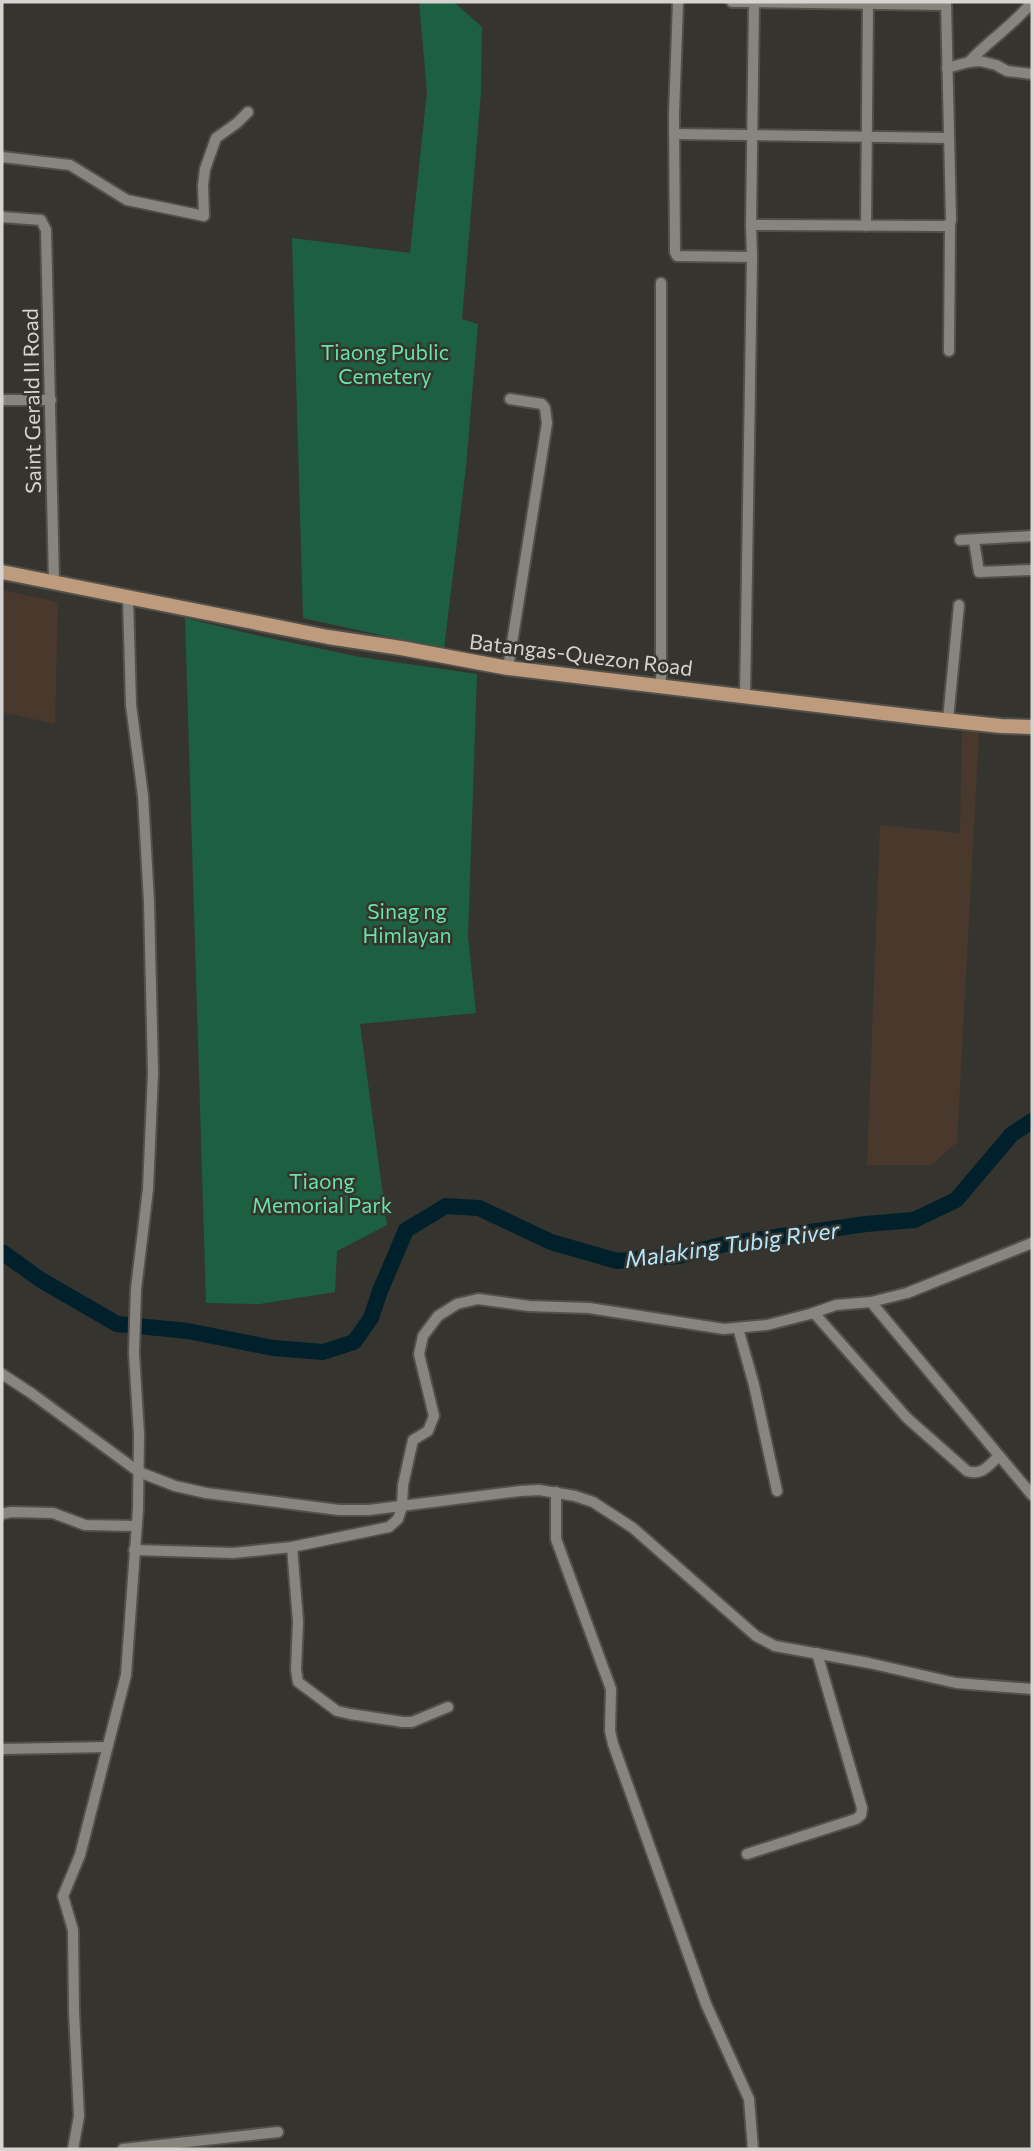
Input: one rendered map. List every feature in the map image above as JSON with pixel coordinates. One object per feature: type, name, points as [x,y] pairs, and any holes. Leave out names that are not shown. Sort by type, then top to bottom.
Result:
[{"type":"main road","name":"Batangas-Quezon Road","points":[[2,572],[328,637],[508,668],[1001,726],[1032,727]]},
{"type":"street","points":[[678,2],[674,134],[675,252],[677,256],[752,257]]},
{"type":"street","points":[[732,2],[946,3],[951,220],[949,351]]},
{"type":"street","points":[[745,696],[754,2]]},
{"type":"street","points":[[969,62],[987,43],[1016,22],[1032,2]]},
{"type":"street","points":[[866,226],[868,4]]},
{"type":"street","points":[[947,68],[980,61],[1007,71],[1032,74]]},
{"type":"street","points":[[2,157],[69,165],[127,200],[204,216],[205,169],[216,138],[248,112]]},
{"type":"street","points":[[674,134],[949,138]]},
{"type":"street","name":"Saint Gerald II Road","points":[[2,218],[41,220],[46,230],[54,582]]},
{"type":"street","points":[[751,225],[950,224]]},
{"type":"street","points":[[661,283],[661,686]]},
{"type":"street","points":[[508,668],[547,422],[542,404],[510,398]]},
{"type":"street","points":[[2,400],[51,400]]},
{"type":"street","points":[[960,540],[1032,536]]},
{"type":"street","points":[[974,541],[979,572],[1032,570]]},
{"type":"street","points":[[73,2149],[79,2116],[73,1930],[63,1896],[80,1854],[126,1675],[139,1472],[134,1353],[136,1289],[148,1189],[153,1073],[149,889],[143,796],[131,705],[128,598]]},
{"type":"street","points":[[948,720],[959,605]]},
{"type":"street","points":[[134,1550],[233,1553],[292,1547],[388,1527],[398,1518],[402,1507],[405,1472],[413,1440],[428,1431],[434,1416],[419,1354],[423,1336],[438,1315],[457,1304],[478,1299],[529,1306],[589,1308],[724,1329],[767,1325],[835,1305],[871,1302],[907,1293],[1032,1243]]},
{"type":"street","points":[[871,1302],[1032,1495]]},
{"type":"street","points":[[814,1313],[907,1418],[967,1471],[975,1474],[981,1472],[999,1456]]},
{"type":"street","points":[[738,1328],[754,1385],[777,1491]]},
{"type":"street","points":[[2,1374],[31,1392],[139,1472],[175,1486],[241,1499],[339,1510],[402,1507],[520,1491],[556,1492],[593,1503],[633,1528],[757,1636],[775,1646],[869,1663],[956,1683],[1032,1689]]},
{"type":"street","points":[[556,1492],[556,1539],[611,1689],[612,1744],[706,2004],[749,2099],[753,2149]]},
{"type":"street","points":[[2,1514],[53,1513],[85,1525],[136,1526]]},
{"type":"street","points":[[292,1547],[298,1621],[298,1682],[337,1712],[412,1722],[448,1707]]},
{"type":"street","points":[[747,1853],[856,1819],[860,1815],[862,1808],[848,1755],[817,1653]]},
{"type":"street","points":[[2,1749],[107,1747]]},
{"type":"street","points":[[123,2149],[278,2132]]},
{"type":"shaded area","points":[[2,590],[58,602],[55,724],[2,712]]},
{"type":"shaded area","points":[[962,731],[979,733],[957,1142],[931,1165],[867,1165],[880,825],[960,833]]},
{"type":"green space","name":"Tiaong Public Cemetery","points":[[419,2],[454,2],[482,27],[481,92],[462,319],[478,324],[466,467],[444,649],[303,618],[292,238],[410,253],[427,91]]},
{"type":"green space","points":[[185,618],[360,657],[477,674],[468,937],[476,1013],[360,1024],[387,1225],[337,1251],[335,1292],[260,1304],[206,1303]]},
{"type":"waterway","name":"Malaking Tubig River","points":[[2,1252],[41,1280],[117,1324],[188,1331],[273,1348],[323,1352],[354,1342],[371,1318],[406,1230],[446,1206],[479,1208],[551,1242],[617,1261],[679,1256],[725,1244],[914,1220],[956,1200],[1012,1134],[1032,1121]]},
{"type":"park label","name":"Sinag ng Himlayan","points":[[407,922]]},
{"type":"park label","name":"Tiaong Memorial Park","points":[[322,1192]]}]
